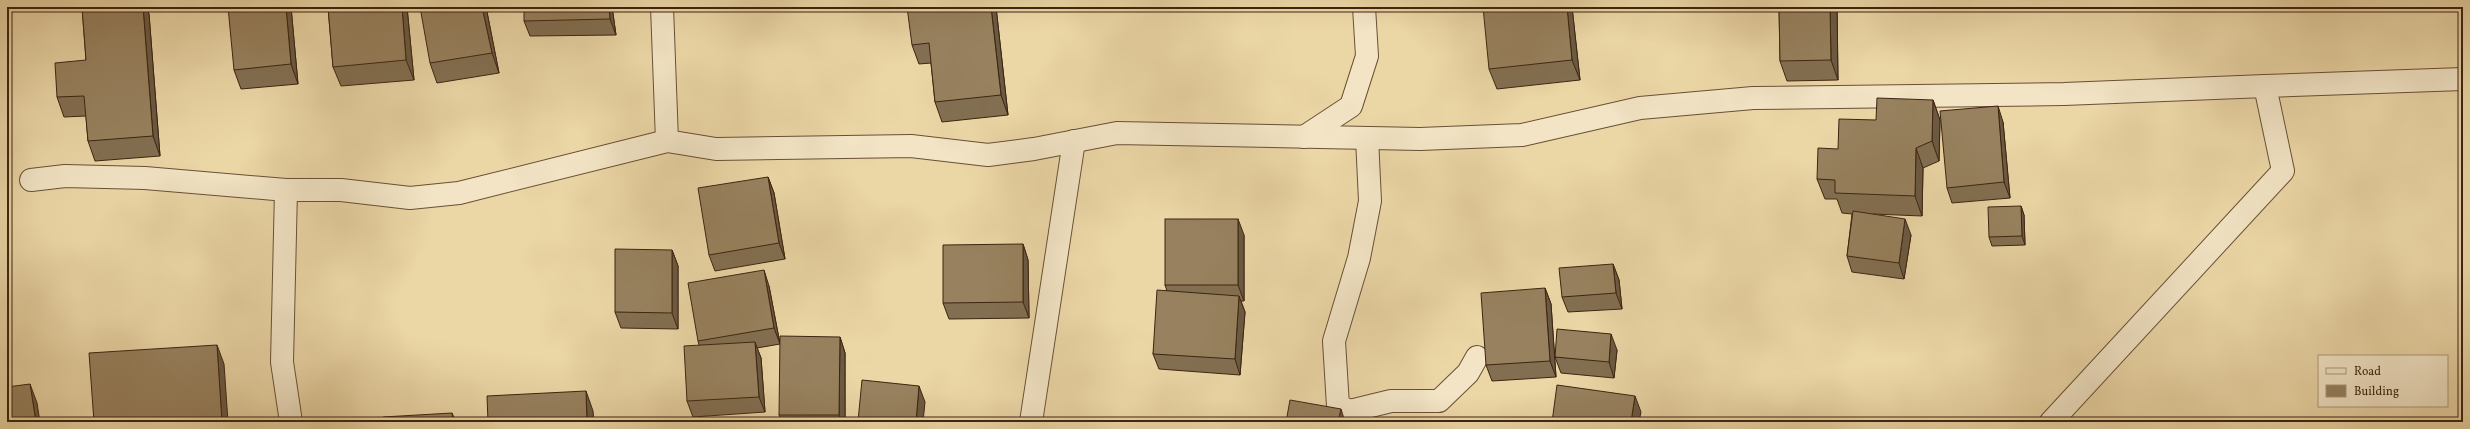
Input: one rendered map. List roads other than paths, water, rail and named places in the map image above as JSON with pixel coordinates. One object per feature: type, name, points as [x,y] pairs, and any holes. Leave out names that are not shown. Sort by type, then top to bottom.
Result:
[{"type":"street","points":[[662,7],[667,141]]},
{"type":"street","points":[[1304,137],[1351,106],[1366,56],[1364,7]]},
{"type":"street","points":[[31,180],[65,176],[145,178],[286,190],[341,190],[410,198],[459,192],[667,141],[716,150],[911,146],[988,155],[1074,142],[1117,133],[1420,139],[1522,135],[1640,108],[1753,98],[2064,94],[2463,79]]},
{"type":"street","points":[[2051,422],[2283,171],[2265,86]]},
{"type":"street","points":[[1367,138],[1370,201],[1359,258],[1334,341],[1338,406],[1350,416],[1391,400],[1439,401],[1468,373],[1477,357]]},
{"type":"street","points":[[1031,422],[1074,142]]},
{"type":"street","points":[[286,190],[282,362],[292,422]]}]
